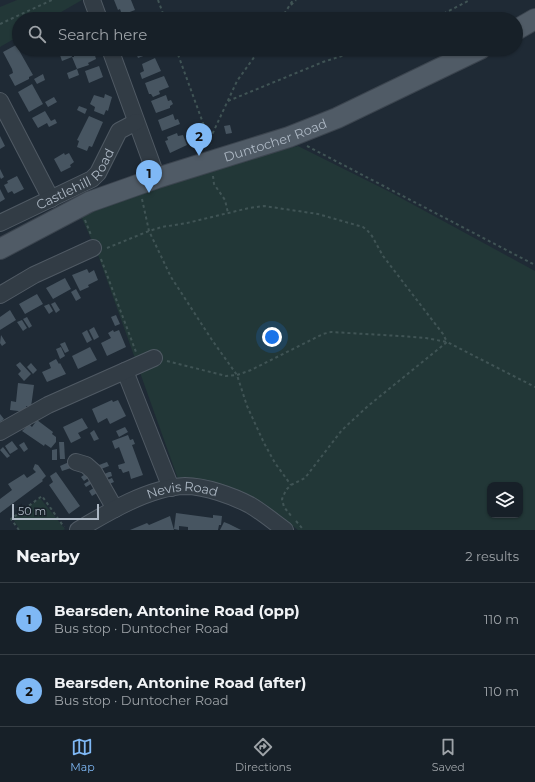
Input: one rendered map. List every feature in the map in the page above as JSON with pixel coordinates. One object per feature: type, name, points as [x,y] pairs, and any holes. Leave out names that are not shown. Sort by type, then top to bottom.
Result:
[{"type":"main road","points":[[523,26],[535,19]]},
{"type":"main road","name":"Duntocher Road","points":[[0,249],[78,206],[148,181],[289,137],[337,118],[465,56]]},
{"type":"street","points":[[92,0],[96,12]]},
{"type":"street","points":[[112,56],[136,122],[148,181]]},
{"type":"street","points":[[0,101],[51,199]]},
{"type":"street","name":"Castlehill Road","points":[[0,223],[92,179],[98,173],[119,131],[136,122]]},
{"type":"street","points":[[0,295],[34,276],[97,247]]},
{"type":"street","points":[[0,432],[54,402],[147,361]]},
{"type":"street","points":[[125,371],[171,488]]},
{"type":"street","points":[[76,462],[86,465],[94,472],[115,509]]},
{"type":"street","name":"Nevis Road","points":[[71,528],[145,495],[171,488],[186,486],[204,489],[234,498],[252,506],[285,530]]},
{"type":"path","points":[[26,12],[52,0]]},
{"type":"path","points":[[158,0],[162,12]]},
{"type":"path","points":[[286,12],[294,0]]},
{"type":"path","points":[[447,12],[470,0]]},
{"type":"path","points":[[0,24],[12,18]]},
{"type":"path","points":[[179,56],[210,140],[214,160],[214,184],[224,200],[228,213]]},
{"type":"path","points":[[210,140],[237,81],[255,56]]},
{"type":"path","points":[[228,101],[323,62],[342,56]]},
{"type":"path","points":[[289,137],[535,265]]},
{"type":"path","points":[[148,181],[149,231],[171,277],[237,375],[247,406],[264,443],[291,485]]},
{"type":"path","points":[[78,206],[147,361],[226,376],[237,375],[251,370],[322,334],[331,332],[400,336],[447,342],[535,387]]},
{"type":"path","points":[[97,247],[162,227],[264,206],[318,214],[368,230],[383,256],[443,334],[447,342]]},
{"type":"path","points":[[301,530],[302,528],[284,507],[282,499],[286,490],[291,485],[305,478],[347,425],[368,406],[447,342]]},
{"type":"path","points":[[19,530],[11,519],[42,496],[71,528]]},
{"type":"green space","points":[[17,0],[82,0],[61,12],[12,12],[12,40],[0,47],[0,7]]},
{"type":"green space","points":[[298,146],[390,192],[535,271],[535,530],[298,530],[253,497],[178,479],[97,252],[80,214],[227,164]]},
{"type":"green space","points":[[40,498],[65,529],[20,530],[13,519]]},
{"type":"building","points":[[114,0],[131,0],[135,10],[130,12],[121,12],[120,9],[118,10]]},
{"type":"building","points":[[12,47],[12,56],[22,56],[33,75],[29,77],[29,79],[15,86],[9,75],[13,73],[12,69],[3,52]]},
{"type":"building","points":[[60,56],[72,56],[72,57],[62,61]]},
{"type":"building","points":[[95,56],[96,59],[88,63],[89,65],[77,69],[72,57]]},
{"type":"building","points":[[155,58],[161,71],[142,79],[140,73],[144,71],[142,64]]},
{"type":"building","points":[[99,66],[103,77],[89,83],[85,71]]},
{"type":"building","points":[[77,69],[79,75],[69,79],[67,73]]},
{"type":"building","points":[[43,74],[45,80],[37,84],[34,79]]},
{"type":"building","points":[[164,76],[169,87],[159,91],[160,94],[153,97],[149,94],[145,83]]},
{"type":"building","points":[[32,84],[43,104],[29,112],[18,92]]},
{"type":"building","points":[[105,94],[112,97],[108,111],[106,110],[104,115],[94,111],[95,107],[90,104],[94,95],[104,98]]},
{"type":"building","points":[[166,95],[168,101],[171,100],[173,104],[170,108],[156,113],[151,101]]},
{"type":"building","points":[[54,97],[57,102],[48,107],[45,102]]},
{"type":"building","points":[[79,106],[87,109],[85,114],[77,110]]},
{"type":"building","points":[[45,111],[51,121],[55,119],[57,123],[49,127],[47,123],[38,128],[32,118]]},
{"type":"building","points":[[173,114],[175,120],[178,119],[180,124],[162,131],[158,120]]},
{"type":"building","points":[[89,116],[103,122],[92,147],[89,146],[87,151],[77,147],[79,141],[77,140]]},
{"type":"building","points":[[230,125],[232,133],[226,134],[224,126]]},
{"type":"building","points":[[177,133],[178,136],[183,135],[187,145],[170,153],[165,141],[168,140],[167,137]]},
{"type":"building","points":[[0,136],[5,146],[0,149]]},
{"type":"building","points":[[64,153],[65,155],[69,153],[74,162],[70,165],[71,167],[61,172],[54,159]]},
{"type":"building","points":[[0,169],[4,177],[1,179],[0,177]]},
{"type":"building","points":[[17,176],[24,189],[14,194],[12,191],[8,193],[4,185],[8,183],[7,181]]},
{"type":"building","points":[[0,189],[5,199],[0,202]]},
{"type":"building","points":[[87,269],[89,273],[94,270],[98,280],[88,285],[89,287],[80,291],[72,275]]},
{"type":"building","points":[[65,278],[71,289],[53,299],[46,288]]},
{"type":"building","points":[[76,289],[81,298],[76,301],[71,292]]},
{"type":"building","points":[[37,294],[43,304],[25,314],[19,304]]},
{"type":"building","points":[[55,302],[60,310],[56,313],[51,304]]},
{"type":"building","points":[[49,304],[53,311],[49,314],[44,306]]},
{"type":"building","points":[[10,310],[16,320],[0,330],[0,317]]},
{"type":"building","points":[[116,315],[120,324],[115,326],[111,317]]},
{"type":"building","points":[[27,317],[32,326],[29,328],[23,319]]},
{"type":"building","points":[[22,320],[27,328],[23,331],[17,322]]},
{"type":"building","points":[[94,327],[99,337],[94,340],[89,330]]},
{"type":"building","points":[[87,330],[92,340],[87,343],[82,333]]},
{"type":"building","points":[[113,330],[114,332],[119,330],[126,347],[107,356],[101,343],[111,338],[108,333]]},
{"type":"building","points":[[1,335],[6,343],[2,346],[0,343]]},
{"type":"building","points":[[65,342],[69,351],[65,353],[60,344]]},
{"type":"building","points":[[61,347],[65,356],[60,359],[56,349]]},
{"type":"building","points":[[90,347],[97,360],[78,369],[72,356]]},
{"type":"building","points":[[56,359],[66,374],[47,382],[42,372],[51,368],[49,363]]},
{"type":"building","points":[[20,362],[31,374],[24,381],[18,374],[21,371],[16,365]]},
{"type":"building","points":[[31,363],[37,370],[33,374],[27,367]]},
{"type":"building","points":[[18,383],[34,385],[31,407],[26,406],[26,412],[10,410],[11,401],[16,402]]},
{"type":"building","points":[[112,400],[113,402],[118,400],[126,416],[110,424],[107,418],[98,423],[92,409]]},
{"type":"building","points":[[0,414],[4,419],[0,422]]},
{"type":"building","points":[[82,418],[88,428],[78,433],[81,438],[71,443],[63,427]]},
{"type":"building","points":[[37,420],[53,432],[52,434],[56,437],[56,442],[51,448],[45,444],[44,446],[22,431],[29,424],[32,427]]},
{"type":"building","points":[[125,427],[128,432],[119,437],[116,431]]},
{"type":"building","points":[[94,430],[99,439],[94,441],[90,433]]},
{"type":"building","points":[[128,435],[130,440],[133,439],[135,444],[132,445],[143,475],[131,479],[129,471],[123,473],[121,469],[119,469],[118,465],[125,463],[119,447],[115,449],[112,441]]},
{"type":"building","points":[[12,441],[18,449],[10,454],[5,446]]},
{"type":"building","points":[[24,442],[28,449],[24,452],[19,445]]},
{"type":"building","points":[[59,442],[64,442],[65,459],[60,459]]},
{"type":"building","points":[[3,447],[10,456],[7,458],[0,450]]},
{"type":"building","points":[[57,449],[57,460],[52,460],[52,450]]},
{"type":"building","points":[[69,462],[71,468],[62,471],[60,466]]},
{"type":"building","points":[[107,462],[109,466],[101,469],[99,465]]},
{"type":"building","points":[[35,464],[38,465],[46,476],[42,480],[43,481],[0,513],[0,499],[12,490],[8,484],[24,474],[27,478],[36,472],[33,469]]},
{"type":"building","points":[[56,472],[80,506],[69,514],[49,485],[53,482],[50,476]]},
{"type":"building","points":[[88,472],[91,476],[84,481],[81,477]]},
{"type":"building","points":[[111,472],[112,476],[104,479],[102,475]]},
{"type":"building","points":[[112,478],[114,482],[107,485],[105,481]]},
{"type":"building","points":[[92,479],[94,482],[86,487],[84,484]]},
{"type":"building","points":[[97,486],[100,491],[92,496],[89,491]]},
{"type":"building","points":[[176,513],[213,518],[213,515],[222,516],[221,525],[219,525],[218,530],[188,530],[188,527],[179,526],[179,530],[174,529]]},
{"type":"building","points":[[170,516],[174,530],[130,530],[147,523],[149,525]]},
{"type":"building","points":[[224,522],[229,524],[241,530],[220,530]]},
{"type":"place","name":"Bearsden, Antonine Road (after)","points":[[199,156]]},
{"type":"place","name":"Bearsden, Antonine Road (opp)","points":[[149,193]]}]
